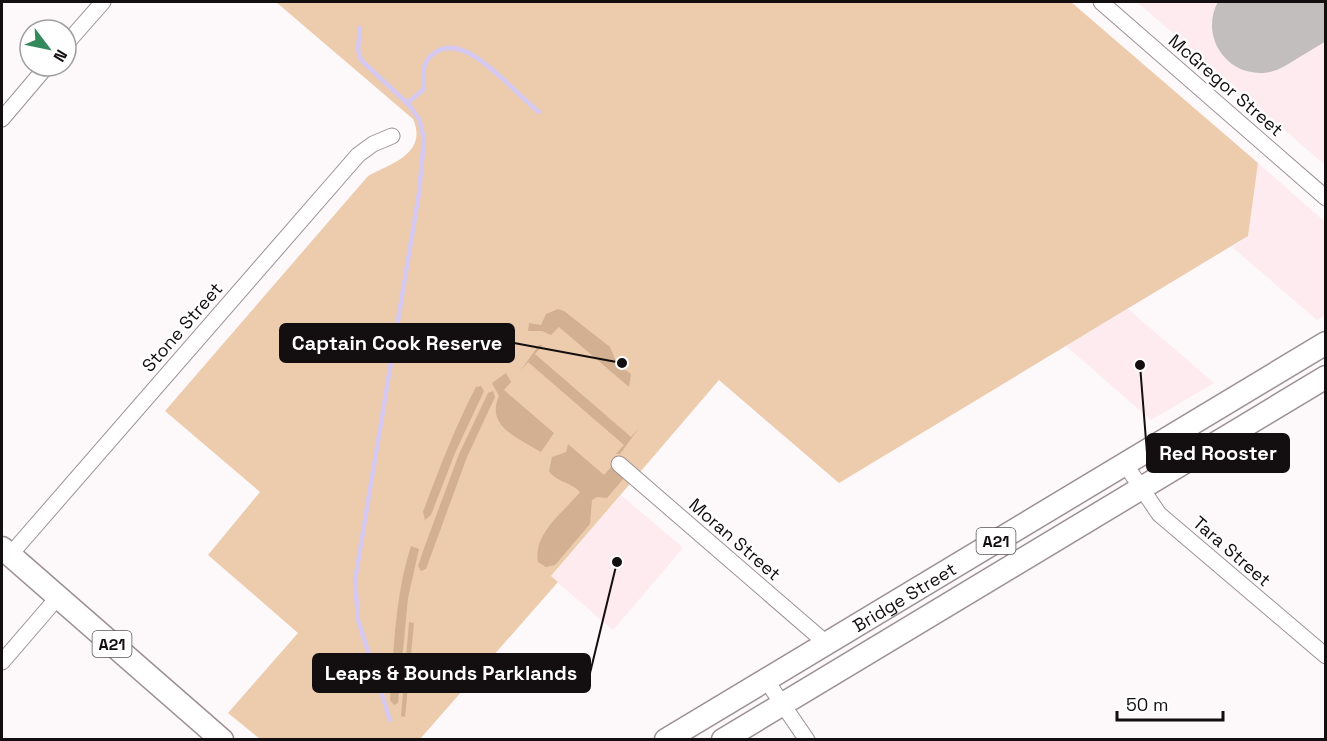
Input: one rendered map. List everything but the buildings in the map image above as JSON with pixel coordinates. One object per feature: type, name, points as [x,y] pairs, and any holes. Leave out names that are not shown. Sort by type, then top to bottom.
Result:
[{"type":"highway","name":"Bridge Street","points":[[666,740],[1326,343]]},
{"type":"highway","name":"Bridge Street","points":[[723,740],[1326,376]]},
{"type":"highway","name":"A21","points":[[6,552],[222,740]]},
{"type":"street","points":[[78,30],[103,2]]},
{"type":"street","name":"McGregor Street","points":[[1101,2],[1326,198]]},
{"type":"street","points":[[2,119],[37,78]]},
{"type":"street","name":"Stone Street","points":[[6,552],[357,155],[373,144],[392,136]]},
{"type":"street","name":"Moran Street","points":[[619,464],[826,643]]},
{"type":"street","name":"Tara Street","points":[[1125,464],[1159,514],[1326,656]]},
{"type":"street","points":[[2,662],[58,597]]},
{"type":"street","points":[[766,680],[807,740]]},
{"type":"shaded area","points":[[276,2],[1071,2],[1258,163],[1248,236],[839,483],[719,380],[551,576],[558,582],[420,739],[260,739],[228,713],[298,633],[208,555],[260,492],[165,411],[368,176],[405,155],[412,149],[416,140],[413,119]]},
{"type":"shaded area","points":[[1137,2],[1325,2],[1325,165]]},
{"type":"shaded area","points":[[1258,163],[1325,222],[1325,315],[1317,320],[1232,247],[1248,236]]},
{"type":"shaded area","points":[[558,309],[564,311],[610,347],[617,364],[631,374],[629,387],[559,327],[551,335],[542,331],[528,331],[529,323],[541,325],[546,314]]},
{"type":"shaded area","points":[[1128,309],[1214,383],[1151,420],[1066,346]]},
{"type":"shaded area","points":[[539,345],[543,345],[535,354],[631,437],[639,428],[620,454],[616,454],[624,445],[528,362],[520,371]]},
{"type":"shaded area","points":[[506,373],[511,382],[504,390],[554,433],[541,452],[514,436],[500,424],[496,407],[499,396],[492,383]]},
{"type":"shaded area","points":[[481,386],[484,391],[455,453],[431,515],[425,520],[423,512],[448,448],[476,387]]},
{"type":"shaded area","points":[[493,391],[495,397],[467,457],[426,569],[421,571],[418,566],[459,454],[488,393]]},
{"type":"shaded area","points":[[568,444],[604,475],[611,467],[624,478],[607,498],[597,497],[592,500],[590,524],[555,565],[546,567],[538,562],[540,542],[551,524],[580,492],[556,478],[549,471],[552,457],[566,452]]},
{"type":"shaded area","points":[[621,495],[683,548],[613,630],[551,577]]},
{"type":"shaded area","points":[[411,546],[419,549],[408,598],[398,703],[394,705],[390,700],[396,622]]},
{"type":"shaded area","points":[[409,622],[414,623],[405,717],[401,716]]},
{"type":"waterway","points":[[360,28],[358,49],[361,60],[409,105],[419,119],[424,139],[419,193],[355,580],[358,620],[390,720]]},
{"type":"waterway","points":[[407,103],[424,89],[423,73],[428,59],[436,52],[448,48],[462,50],[476,57],[539,112]]},
{"type":"runway","points":[[1260,25],[1298,2]]},
{"type":"place","name":"Captain Cook Reserve","points":[[622,363]]},
{"type":"place","name":"Red Rooster","points":[[1140,365]]},
{"type":"place","name":"Leaps & Bounds Parklands","points":[[617,562]]}]
